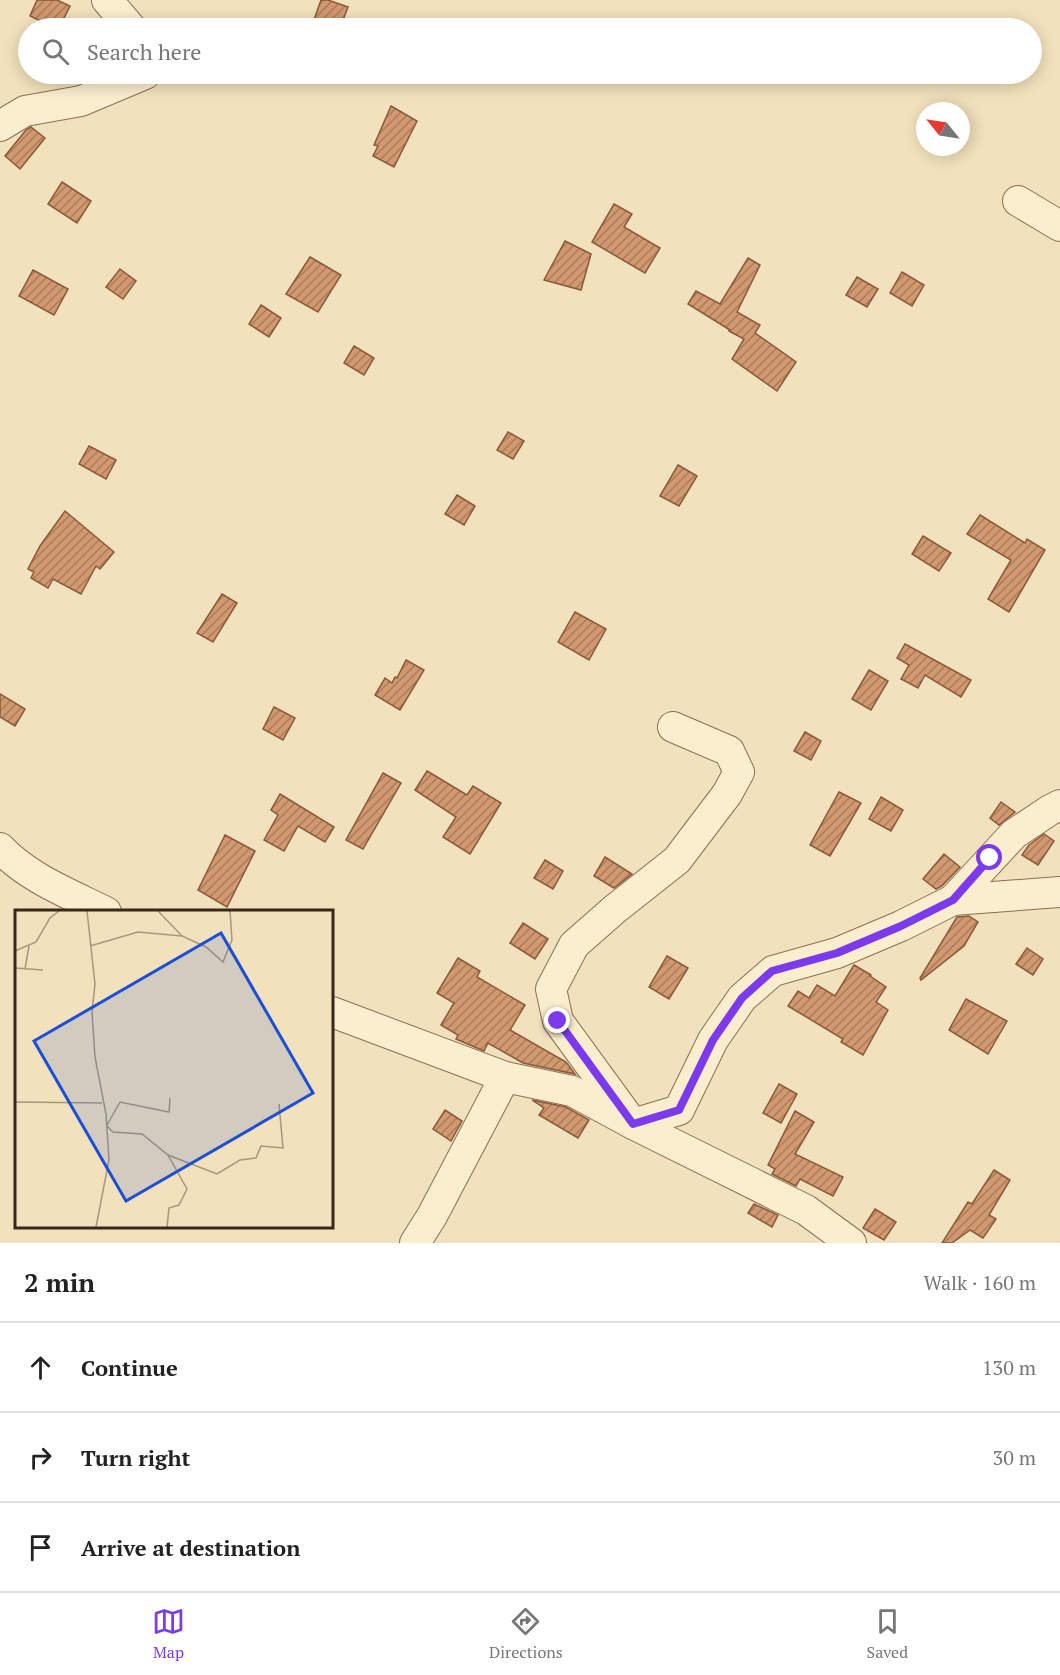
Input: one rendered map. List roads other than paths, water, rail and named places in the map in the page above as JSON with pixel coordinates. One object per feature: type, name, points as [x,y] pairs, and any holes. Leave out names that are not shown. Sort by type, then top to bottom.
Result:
[{"type":"street","points":[[107,0],[122,18]]},
{"type":"street","points":[[0,126],[25,111],[81,101],[121,84]]},
{"type":"street","points":[[1018,201],[1060,226]]},
{"type":"street","points":[[633,1124],[558,1021],[551,988],[574,945],[677,860],[728,794],[739,772],[729,751],[674,727]]},
{"type":"street","points":[[633,1124],[679,1110],[713,1040],[742,998],[772,971],[837,953],[901,926],[953,900],[1014,834],[1060,805]]},
{"type":"street","points":[[0,848],[21,868],[102,910]]},
{"type":"street","points":[[953,900],[1060,892]]},
{"type":"street","points":[[333,1012],[505,1077],[572,1091],[806,1210],[850,1243]]},
{"type":"street","points":[[415,1243],[432,1216],[505,1077]]}]
